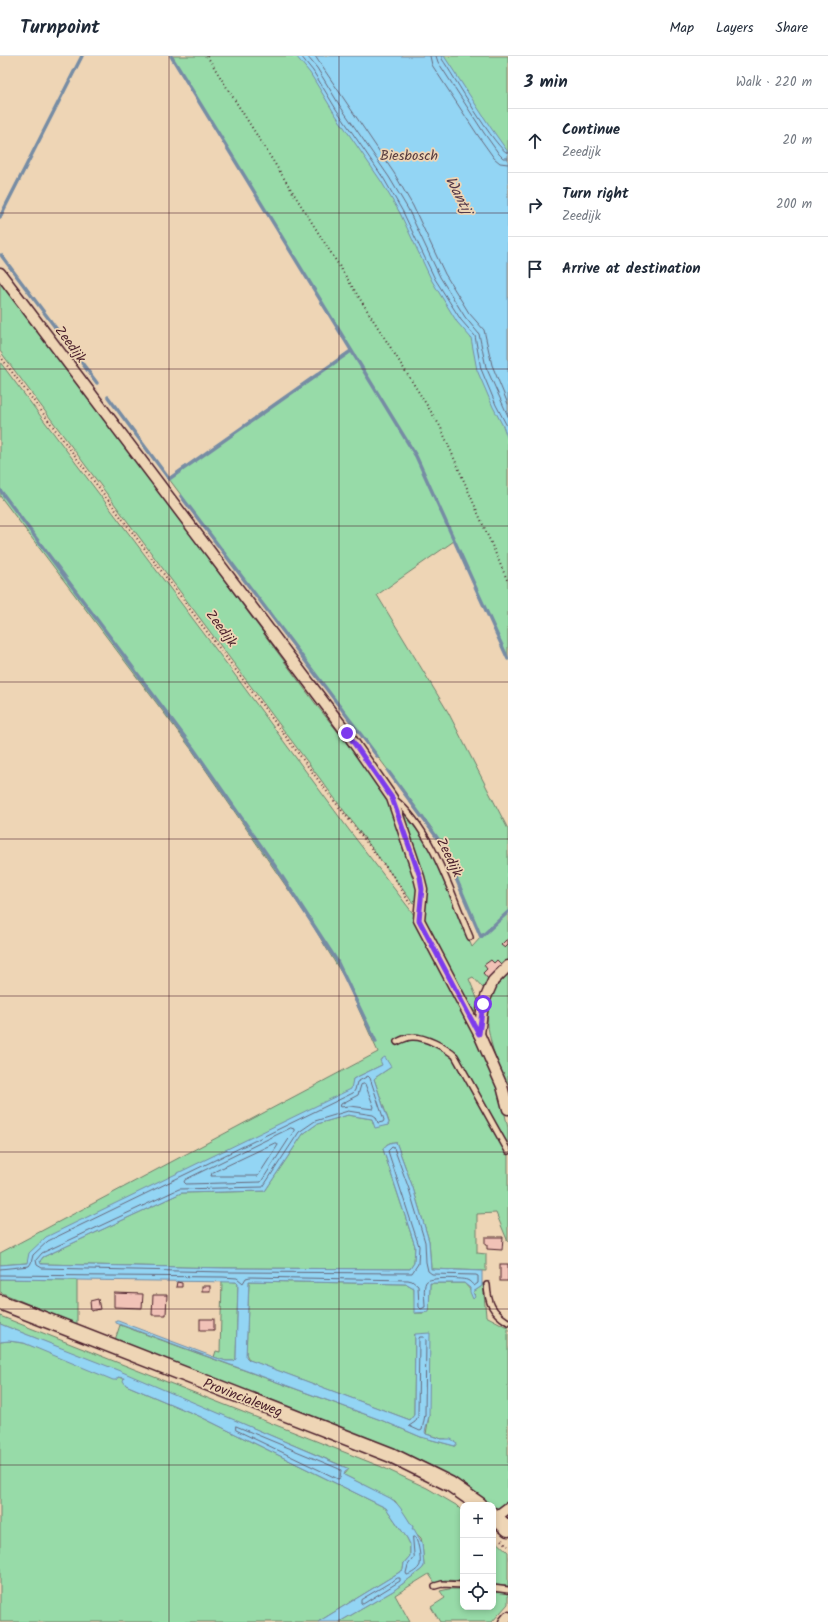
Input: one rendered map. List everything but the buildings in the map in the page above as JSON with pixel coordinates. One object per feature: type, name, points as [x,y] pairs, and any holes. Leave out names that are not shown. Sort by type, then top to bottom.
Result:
[{"type":"main road","name":"Provincialeweg","points":[[0,1302],[390,1455],[450,1484],[476,1502]]},
{"type":"main road","points":[[496,1518],[508,1529]]},
{"type":"street","name":"Zeedijk","points":[[0,273],[347,733],[392,798],[420,877],[422,894],[419,920]]},
{"type":"street","points":[[419,920],[479,1034],[502,1086],[508,1109]]},
{"type":"street","points":[[479,1034],[483,1004],[493,981],[508,966]]},
{"type":"street","points":[[496,1515],[508,1508]]},
{"type":"street","points":[[504,1622],[508,1617]]},
{"type":"lane","name":"Zeedijk","points":[[392,798],[401,805],[414,820],[434,851],[470,937]]},
{"type":"lane","points":[[396,1042],[412,1037],[426,1040],[447,1049],[455,1056],[508,1151]]},
{"type":"lane","points":[[487,1285],[487,1296],[491,1308],[508,1322]]},
{"type":"lane","points":[[435,1586],[442,1584],[460,1585]]},
{"type":"lane","points":[[496,1588],[508,1590]]},
{"type":"path","points":[[207,56],[440,426],[508,582]]},
{"type":"path","name":"Zeedijk","points":[[0,356],[325,789],[396,880],[419,920]]},
{"type":"green space","name":"Biesbosch","points":[[171,56],[508,56],[508,659],[454,541],[377,595],[448,712],[508,829],[508,962],[483,988],[473,977],[469,979],[479,1003],[477,1010],[473,1012],[469,1011],[426,924],[424,917],[425,905],[400,809],[421,835],[432,854],[472,947],[481,937],[441,843],[430,826],[169,479],[351,351]]},
{"type":"green space","points":[[0,277],[318,707],[376,779],[386,794],[418,883],[418,901],[413,903],[0,351]]},
{"type":"green space","points":[[0,362],[232,671],[349,830],[412,912],[445,973],[489,1065],[500,1092],[508,1128],[508,1242],[496,1213],[477,1214],[477,1253],[486,1254],[486,1271],[431,1269],[429,1241],[413,1188],[396,1142],[388,1144],[383,1149],[415,1246],[414,1263],[410,1269],[225,1268],[41,1264],[40,1261],[43,1257],[181,1193],[265,1191],[303,1134],[317,1124],[348,1115],[372,1119],[374,1125],[388,1125],[389,1122],[374,1079],[391,1067],[382,1065],[353,1079],[352,1089],[27,1263],[0,1265],[0,1253],[378,1052],[345,979],[310,921],[192,750],[0,496]]},
{"type":"green space","points":[[508,974],[508,1097],[491,1042],[488,1028],[488,1014],[490,1001],[496,988]]},
{"type":"green space","points":[[0,1279],[77,1280],[77,1325],[0,1292]]},
{"type":"green space","points":[[222,1281],[236,1282],[238,1284],[236,1359],[234,1361],[226,1361],[214,1357],[216,1351],[220,1352]]},
{"type":"green space","points":[[249,1281],[407,1284],[414,1288],[415,1313],[424,1313],[429,1310],[430,1283],[464,1283],[475,1295],[473,1292],[482,1286],[483,1283],[486,1316],[505,1326],[508,1326],[508,1502],[501,1508],[496,1508],[496,1502],[487,1502],[436,1468],[408,1455],[115,1340],[120,1325],[381,1420],[421,1437],[455,1446],[446,1439],[426,1434],[429,1416],[415,1334],[414,1415],[410,1420],[249,1360],[246,1354]]},
{"type":"green space","points":[[0,1316],[382,1467],[427,1488],[456,1505],[460,1509],[460,1581],[445,1580],[435,1583],[429,1574],[395,1595],[410,1622],[339,1622],[393,1591],[424,1566],[421,1538],[411,1529],[413,1527],[395,1501],[344,1475],[349,1469],[338,1464],[120,1372],[0,1324]]},
{"type":"green space","points":[[9,1341],[24,1343],[124,1379],[126,1385],[199,1416],[386,1508],[410,1544],[410,1556],[404,1563],[403,1570],[318,1622],[0,1622],[0,1342]]},
{"type":"green space","points":[[496,1541],[508,1552],[508,1586],[496,1585]]},
{"type":"green space","points":[[460,1589],[460,1610],[496,1610],[496,1592],[505,1593],[508,1595],[508,1604],[492,1622],[440,1622],[431,1607],[445,1598],[440,1591]]},
{"type":"water","name":"Wantij","points":[[296,56],[444,56],[508,152],[508,440],[477,370],[471,338],[457,322],[432,281],[400,213],[381,181],[333,111],[310,73]]},
{"type":"water","points":[[385,1057],[391,1067],[374,1079],[389,1123],[388,1125],[375,1128],[372,1119],[348,1115],[317,1124],[303,1134],[265,1191],[181,1193],[43,1257],[40,1261],[41,1264],[225,1268],[410,1269],[414,1263],[415,1246],[383,1149],[392,1142],[396,1142],[413,1188],[429,1241],[431,1269],[482,1271],[482,1286],[473,1292],[475,1297],[473,1299],[470,1288],[464,1283],[430,1283],[429,1312],[414,1313],[414,1288],[407,1284],[249,1281],[246,1357],[249,1360],[410,1420],[414,1415],[415,1334],[430,1333],[429,1416],[425,1432],[426,1434],[441,1439],[451,1439],[457,1443],[455,1446],[421,1437],[381,1420],[116,1323],[116,1321],[118,1321],[214,1357],[226,1361],[234,1361],[236,1359],[238,1284],[236,1282],[0,1279],[0,1265],[27,1263],[29,1253],[46,1237],[351,1089],[353,1079],[382,1065],[380,1060]]},
{"type":"water","points":[[0,1324],[120,1371],[349,1469],[344,1475],[390,1498],[400,1507],[413,1527],[412,1529],[414,1529],[422,1543],[424,1566],[393,1591],[339,1622],[318,1622],[403,1570],[404,1563],[410,1556],[410,1544],[386,1508],[199,1416],[126,1385],[123,1381],[124,1378],[118,1377],[116,1380],[113,1380],[24,1343],[9,1341],[0,1342]]},
{"type":"waterway","points":[[0,217],[82,56]]},
{"type":"waterway","points":[[171,56],[416,456],[508,659]]},
{"type":"waterway","points":[[1,255],[97,383]]},
{"type":"waterway","points":[[108,397],[169,479],[351,351]]},
{"type":"waterway","points":[[0,490],[193,748],[277,869],[337,961],[376,1042]]},
{"type":"waterway","points":[[181,496],[377,756]]},
{"type":"waterway","points":[[388,771],[441,843],[481,937],[508,912]]},
{"type":"route","points":[[347,733],[392,798],[420,877],[422,898],[419,920],[479,1034],[483,1004]]}]
